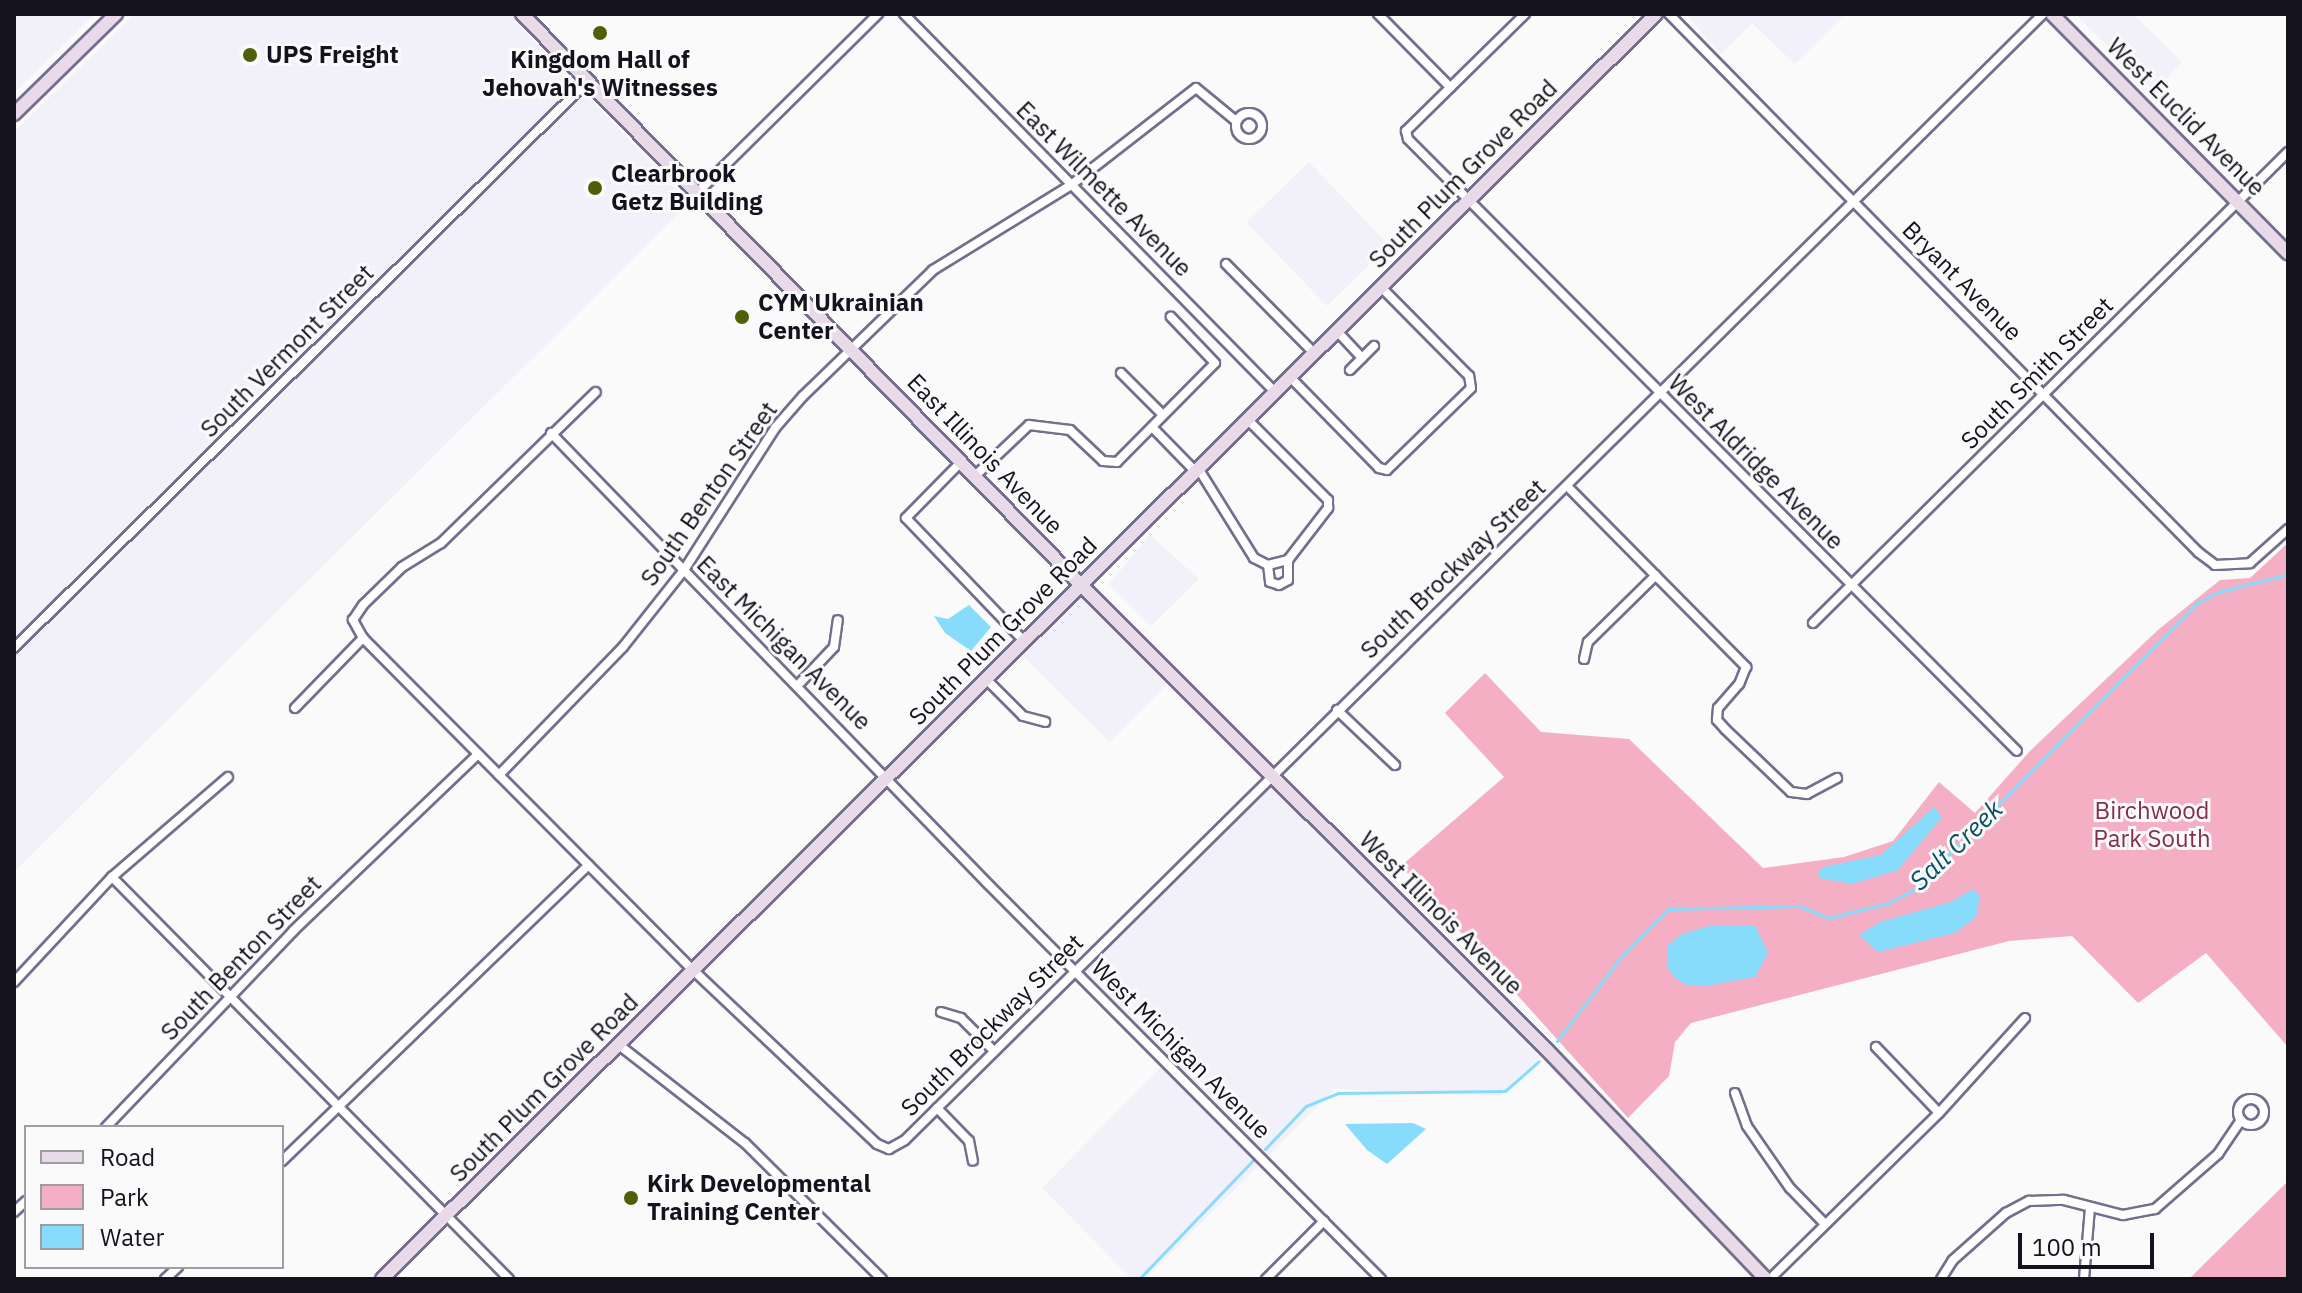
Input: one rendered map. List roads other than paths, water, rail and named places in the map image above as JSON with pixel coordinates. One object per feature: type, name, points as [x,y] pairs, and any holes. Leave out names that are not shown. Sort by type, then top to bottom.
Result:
[{"type":"main road","points":[[14,114],[116,14]]},
{"type":"main road","name":"East Illinois Avenue","points":[[522,14],[963,460],[1079,583]]},
{"type":"main road","name":"South Plum Grove Road","points":[[382,1279],[1079,583],[1656,14]]},
{"type":"main road","name":"West Euclid Avenue","points":[[2052,14],[2288,253]]},
{"type":"main road","name":"West Illinois Avenue","points":[[1079,583],[1547,1050],[1768,1279]]},
{"type":"street","points":[[697,193],[878,14]]},
{"type":"street","name":"East Wilmette Avenue","points":[[904,14],[1275,392]]},
{"type":"street","points":[[1378,14],[1450,87],[1525,14]]},
{"type":"street","name":"Bryant Avenue","points":[[1669,14],[2198,552],[2215,565],[2231,567],[2250,563],[2288,529]]},
{"type":"street","name":"South Brockway Street","points":[[693,970],[877,1144],[889,1149],[937,1108],[2043,14]]},
{"type":"street","name":"South Vermont Street","points":[[14,648],[587,82]]},
{"type":"street","name":"West Aldridge Avenue","points":[[1450,87],[1406,131],[1408,139],[2017,751]]},
{"type":"street","name":"South Benton Street","points":[[499,775],[623,647],[684,570],[775,428],[849,348],[933,270],[1071,185],[1196,88],[1236,121]]},
{"type":"street","name":"South Smith Street","points":[[1813,623],[2288,152]]},
{"type":"street","points":[[1226,264],[1314,353]]},
{"type":"street","points":[[1290,377],[1379,468],[1387,470],[1471,388],[1469,376],[1380,286]]},
{"type":"street","points":[[976,475],[1029,425],[1074,432],[1112,464],[1215,363],[1171,317]]},
{"type":"street","points":[[1336,330],[1362,358]]},
{"type":"street","points":[[1350,370],[1374,346]]},
{"type":"street","points":[[1121,373],[1163,415]]},
{"type":"street","points":[[596,392],[441,543],[402,567],[363,605],[353,620],[363,638],[693,970]]},
{"type":"street","points":[[1247,419],[1328,500],[1328,508],[1288,560],[1288,580],[1279,585],[1270,582],[1268,565]]},
{"type":"street","points":[[1152,427],[1216,491],[1239,538],[1254,558],[1268,565],[1288,560]]},
{"type":"street","name":"East Michigan Avenue","points":[[551,433],[888,777]]},
{"type":"street","points":[[963,460],[906,518],[1023,640]]},
{"type":"street","points":[[1567,486],[1746,667],[1739,684],[1718,708],[1717,720],[1725,729],[1791,792],[1807,794],[1837,778]]},
{"type":"street","points":[[1584,659],[1588,642],[1656,575]]},
{"type":"street","points":[[798,685],[834,647],[838,620]]},
{"type":"street","points":[[295,708],[363,638]]},
{"type":"street","points":[[986,679],[1023,716],[1045,722]]},
{"type":"street","points":[[1337,710],[1395,765]]},
{"type":"street","name":"South Benton Street","points":[[108,1125],[228,997],[478,754]]},
{"type":"street","points":[[14,982],[112,877],[228,777]]},
{"type":"street","name":"West Michigan Avenue","points":[[888,777],[1074,972],[1381,1279]]},
{"type":"street","points":[[284,1159],[333,1106],[588,865]]},
{"type":"street","points":[[112,877],[333,1106],[444,1218],[464,1229],[509,1279]]},
{"type":"street","points":[[941,1012],[961,1018],[994,1051]]},
{"type":"street","points":[[1768,1279],[1939,1113],[2025,1018]]},
{"type":"street","points":[[619,1045],[745,1143],[882,1279]]},
{"type":"street","points":[[1876,1047],[1939,1113]]},
{"type":"street","points":[[1735,1093],[1747,1126],[1790,1188],[1824,1223]]},
{"type":"street","points":[[937,1108],[969,1141],[973,1161]]},
{"type":"street","points":[[1941,1279],[1953,1260],[2017,1206],[2044,1197],[2133,1215],[2166,1203],[2218,1154],[2241,1120]]},
{"type":"street","points":[[2084,1279],[2090,1207]]},
{"type":"street","points":[[1266,1279],[1324,1221]]},
{"type":"water","points":[[969,605],[991,627],[971,651],[945,633],[934,616],[948,619]]},
{"type":"water","points":[[1934,807],[1942,817],[1898,870],[1852,884],[1819,878],[1818,871],[1827,866],[1881,855]]},
{"type":"water","points":[[1973,889],[1980,896],[1976,917],[1955,933],[1878,952],[1859,935],[1880,922],[1951,902]]},
{"type":"water","points":[[1713,925],[1755,925],[1768,953],[1755,977],[1688,986],[1674,977],[1667,967],[1667,946],[1682,934]]},
{"type":"water","points":[[1413,1123],[1426,1129],[1387,1164],[1367,1150],[1345,1124]]},
{"type":"waterway","name":"Salt Creek","points":[[1557,1041],[1621,957],[1668,909],[1799,906],[1828,918],[1888,903],[1914,890],[2197,603],[2218,592],[2288,574]]},
{"type":"waterway","name":"Salt Creek","points":[[1265,1149],[1306,1106],[1338,1093],[1505,1091],[1539,1061]]},
{"type":"waterway","name":"Salt Creek","points":[[1139,1279],[1254,1159]]},
{"type":"place","name":"Kingdom Hall of Jehovah's Witnesses","points":[[600,33]]},
{"type":"place","name":"UPS Freight","points":[[250,55]]},
{"type":"place","name":"Clearbrook Getz Building","points":[[595,188]]},
{"type":"place","name":"CYM Ukrainian Center","points":[[742,317]]},
{"type":"place","name":"Kirk Developmental Training Center","points":[[631,1198]]},
{"type":"park label","name":"Birchwood Park South","points":[[2152,825]]}]
